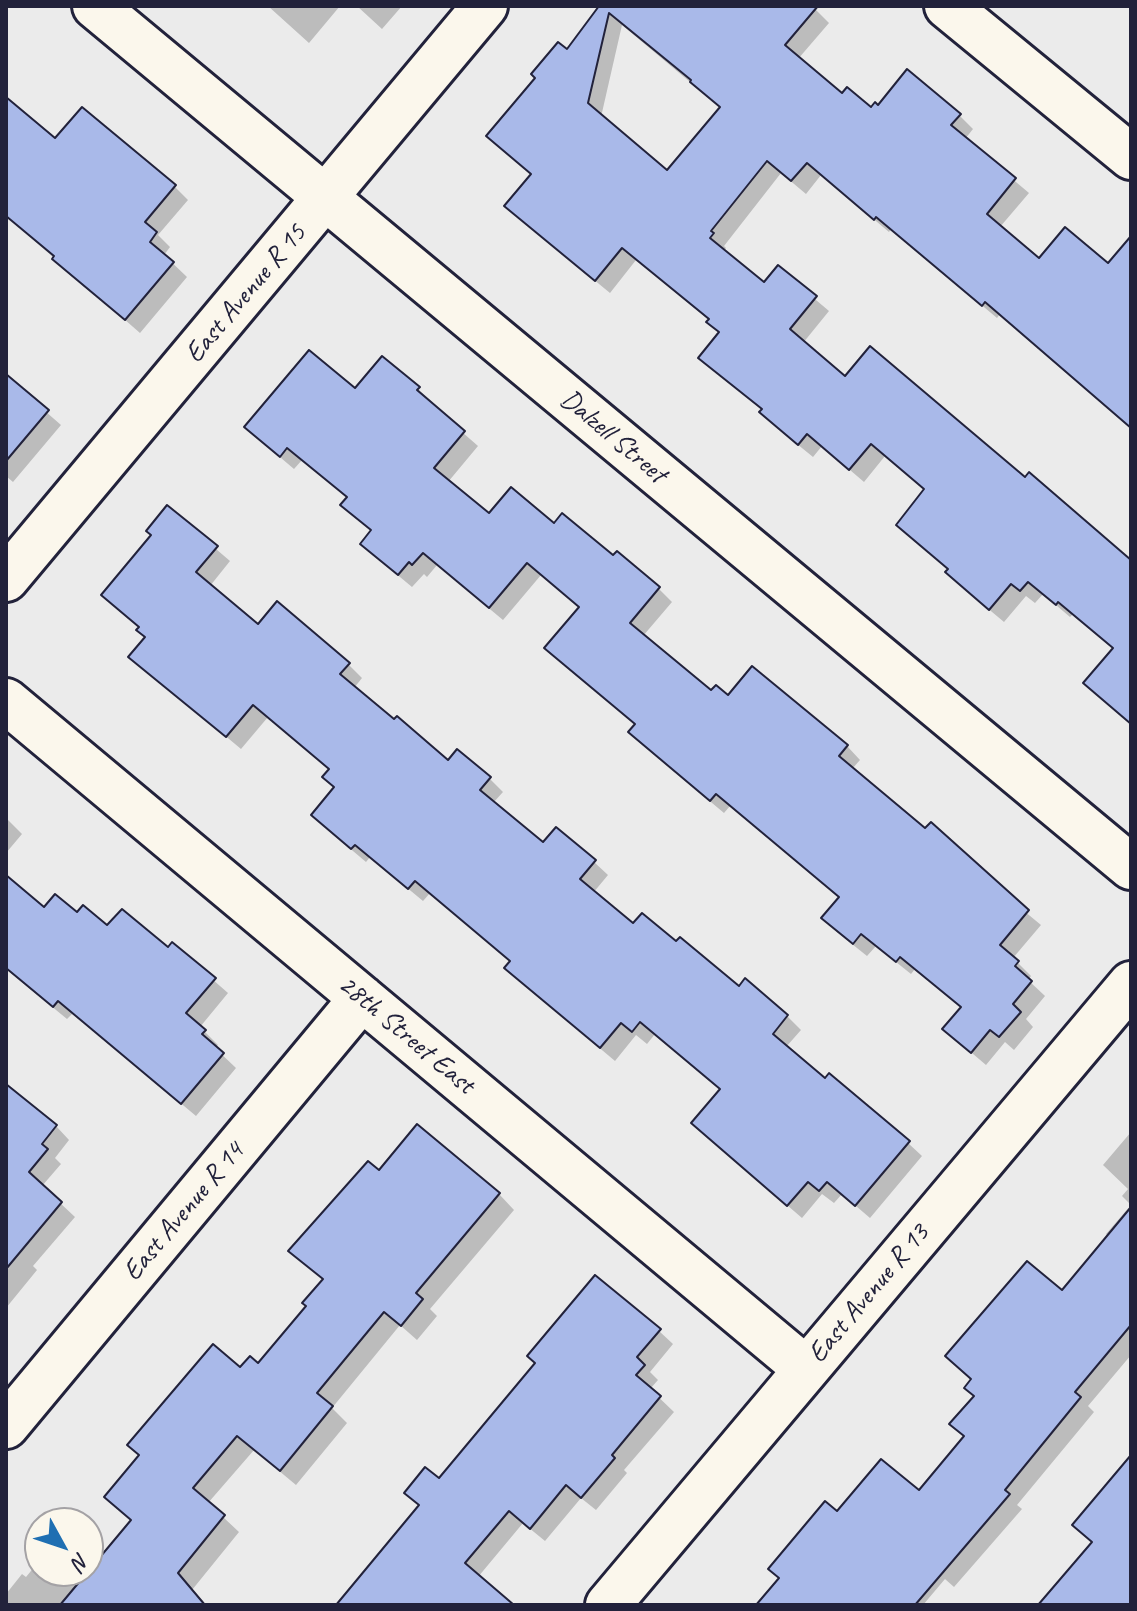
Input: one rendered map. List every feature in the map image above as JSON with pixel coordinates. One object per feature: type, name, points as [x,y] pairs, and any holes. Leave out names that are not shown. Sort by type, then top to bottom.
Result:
[{"type":"street","name":"Dalzell Street","points":[[95,6],[1131,867]]},
{"type":"street","name":"East Avenue R 15","points":[[6,579],[485,6]]},
{"type":"street","points":[[947,6],[1131,157]]},
{"type":"street","name":"28th Street East","points":[[6,701],[806,1369]]},
{"type":"street","name":"East Avenue R 13","points":[[608,1605],[1131,984]]},
{"type":"street","name":"East Avenue R 14","points":[[6,1426],[362,998]]},
{"type":"building","points":[[599,6],[818,6],[785,45],[842,93],[847,87],[871,107],[875,102],[878,105],[907,69],[961,114],[951,125],[1016,178],[987,214],[1039,258],[1065,227],[1108,263],[1131,236],[1131,428],[985,302],[982,306],[807,163],[791,181],[767,161],[711,231],[714,233],[710,238],[764,282],[778,265],[817,296],[790,329],[845,376],[870,346],[1025,477],[1029,472],[1131,560],[1131,724],[1083,683],[1113,648],[1058,602],[1056,605],[1028,582],[1020,591],[1011,584],[989,610],[945,572],[948,569],[896,525],[924,489],[871,444],[849,470],[807,434],[798,445],[759,412],[762,409],[698,358],[719,332],[706,322],[709,319],[622,248],[595,281],[504,206],[531,174],[486,136],[535,78],[531,74],[558,42],[567,49]],"holes":[[[609,13],[720,107],[667,170],[588,103]]]},
{"type":"building","points":[[6,97],[55,138],[82,107],[176,185],[145,222],[157,232],[150,242],[174,262],[125,320],[6,216]]},
{"type":"building","points":[[309,350],[355,388],[382,356],[420,387],[417,390],[465,431],[434,468],[489,513],[511,487],[554,523],[562,513],[613,555],[617,551],[660,587],[630,623],[711,690],[716,685],[728,695],[752,666],[848,745],[839,756],[925,828],[931,822],[1029,910],[1000,945],[1019,961],[1015,966],[1032,981],[1013,1004],[1021,1012],[999,1037],[990,1030],[971,1053],[942,1029],[961,1007],[900,957],[896,962],[861,934],[853,944],[821,918],[839,897],[716,794],[710,801],[628,732],[635,724],[544,648],[579,607],[527,563],[489,608],[423,553],[412,565],[409,562],[398,575],[360,544],[371,530],[340,505],[347,497],[287,448],[280,457],[244,427]]},
{"type":"building","points":[[6,374],[49,410],[6,461]]},
{"type":"building","points":[[167,505],[218,546],[196,572],[258,624],[277,601],[350,663],[340,674],[394,719],[397,716],[448,760],[457,749],[491,777],[480,790],[543,842],[556,827],[596,860],[580,879],[633,923],[642,913],[676,941],[680,937],[739,986],[745,978],[788,1015],[773,1034],[825,1078],[829,1073],[910,1141],[855,1206],[827,1182],[819,1191],[808,1182],[787,1206],[691,1123],[720,1089],[640,1022],[632,1032],[621,1023],[600,1048],[504,968],[510,961],[415,881],[408,889],[355,845],[351,849],[311,815],[334,787],[322,777],[329,769],[253,705],[226,737],[128,657],[145,637],[136,630],[139,627],[101,595],[151,535],[146,531]]},
{"type":"building","points":[[6,875],[44,907],[55,894],[77,912],[83,905],[107,925],[122,909],[168,947],[172,942],[216,978],[186,1013],[206,1030],[202,1034],[224,1053],[181,1104],[58,1001],[53,1007],[6,968]]},
{"type":"building","points":[[6,1084],[57,1125],[42,1144],[48,1149],[29,1172],[62,1202],[6,1269]]},
{"type":"building","points":[[417,1124],[500,1193],[416,1293],[423,1299],[401,1326],[384,1312],[317,1393],[333,1406],[280,1471],[237,1436],[193,1488],[225,1515],[178,1573],[205,1605],[60,1605],[75,1587],[104,1587],[104,1552],[131,1520],[104,1497],[139,1455],[127,1445],[213,1344],[240,1367],[250,1356],[258,1363],[306,1306],[302,1303],[323,1279],[288,1251],[368,1161],[379,1170]]},
{"type":"building","points":[[1131,1207],[1131,1325],[1075,1392],[1081,1397],[1005,1490],[1010,1494],[915,1605],[756,1605],[779,1578],[768,1569],[825,1501],[837,1511],[881,1459],[919,1490],[964,1436],[949,1424],[974,1396],[964,1388],[971,1379],[945,1356],[1027,1261],[1062,1290]]},
{"type":"building","points":[[595,1275],[661,1329],[637,1357],[645,1365],[636,1375],[661,1396],[581,1498],[566,1485],[530,1529],[509,1511],[465,1563],[514,1605],[336,1605],[419,1505],[404,1493],[425,1467],[439,1478],[535,1363],[527,1356]]},
{"type":"building","points":[[1131,1455],[1131,1605],[1038,1605],[1092,1542],[1072,1525]]}]
